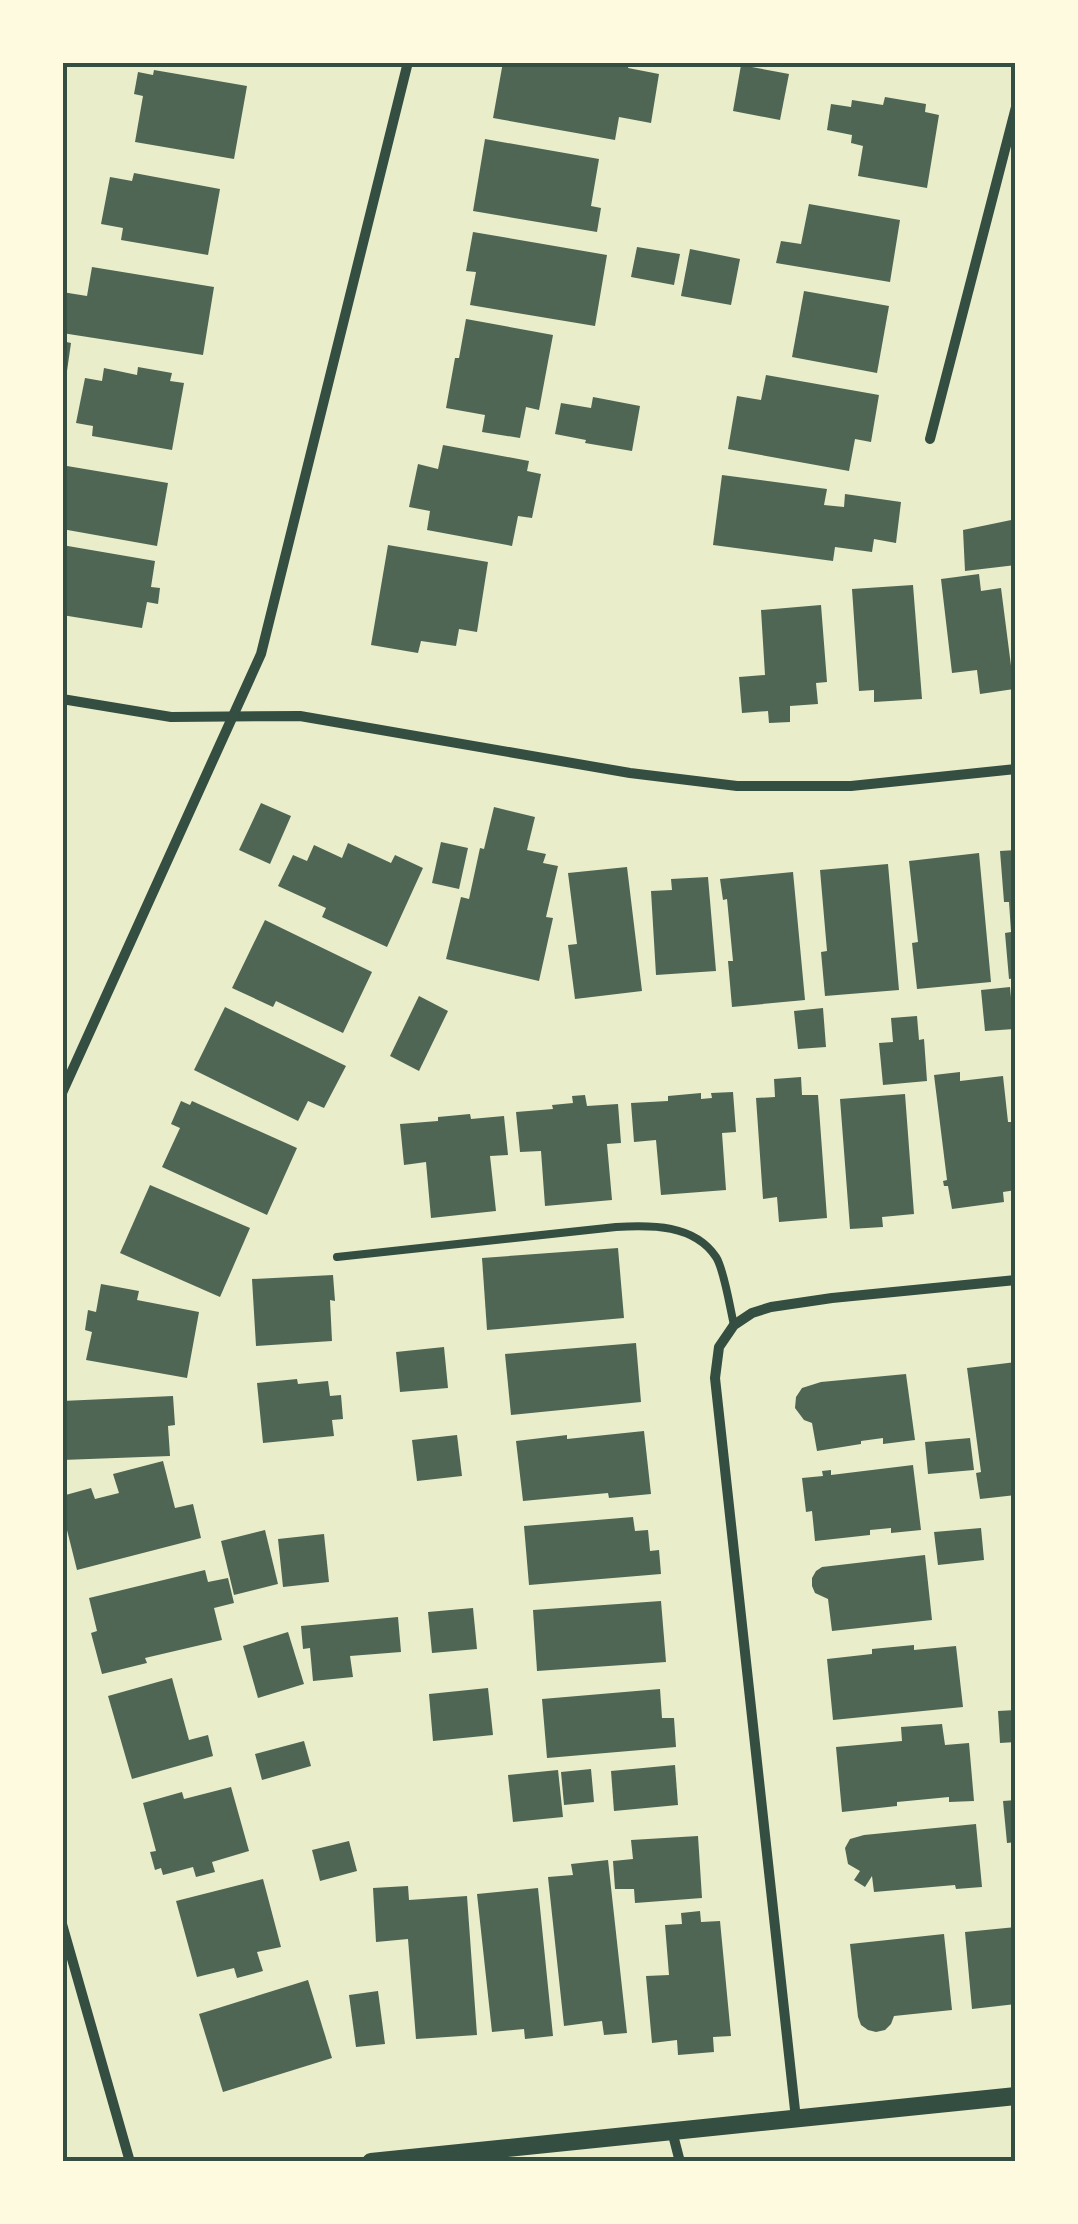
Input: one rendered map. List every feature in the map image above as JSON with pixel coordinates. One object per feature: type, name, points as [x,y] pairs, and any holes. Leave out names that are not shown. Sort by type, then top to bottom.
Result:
[{"type":"street","points":[[62,1092],[261,654],[408,62]]},
{"type":"street","points":[[930,439],[1016,107]]},
{"type":"street","points":[[62,699],[171,717],[300,716],[630,773],[737,786],[851,786],[1016,769]]},
{"type":"street","points":[[796,2118],[716,1378],[719,1348],[734,1324],[772,1307],[1016,1280]]},
{"type":"street","points":[[62,1924],[130,2162]]},
{"type":"street","points":[[371,2162],[1016,2096]]},
{"type":"street","points":[[672,2132],[680,2162]]},
{"type":"lane","points":[[337,1257],[616,1226],[658,1225],[698,1238],[718,1259],[734,1324]]},
{"type":"building","points":[[503,62],[630,62],[628,68],[659,74],[651,123],[619,117],[615,140],[493,118]]},
{"type":"building","points":[[741,65],[789,74],[780,120],[733,111]]},
{"type":"building","points":[[154,70],[247,86],[234,159],[135,142],[143,96],[134,94],[138,72],[153,75]]},
{"type":"building","points":[[885,97],[926,104],[925,112],[939,115],[927,188],[858,176],[863,146],[851,143],[852,135],[827,130],[831,104],[851,107],[852,100],[883,105]]},
{"type":"building","points":[[485,139],[599,159],[591,206],[601,208],[597,232],[473,211]]},
{"type":"building","points":[[134,173],[220,189],[208,255],[121,240],[123,228],[101,224],[110,177],[132,181]]},
{"type":"building","points":[[809,204],[900,220],[890,282],[776,263],[781,241],[801,244]]},
{"type":"building","points":[[473,232],[607,255],[595,326],[470,305],[476,272],[466,271]]},
{"type":"building","points":[[637,247],[680,254],[674,285],[631,277]]},
{"type":"building","points":[[690,249],[740,259],[731,305],[681,296]]},
{"type":"building","points":[[92,267],[214,287],[203,355],[62,333],[62,292],[87,296]]},
{"type":"building","points":[[804,291],[889,306],[877,373],[792,357]]},
{"type":"building","points":[[466,319],[553,335],[539,410],[526,407],[520,438],[482,432],[485,415],[446,408]]},
{"type":"building","points":[[62,341],[71,343],[66,378],[62,377]]},
{"type":"building","points":[[138,367],[172,373],[170,381],[184,383],[172,450],[92,436],[93,426],[76,423],[85,378],[102,381],[104,368],[137,375]]},
{"type":"building","points":[[766,375],[879,395],[871,442],[855,439],[849,471],[728,449],[737,396],[761,400]]},
{"type":"building","points":[[593,397],[640,406],[632,451],[555,434],[561,403],[591,408]]},
{"type":"building","points":[[443,445],[529,461],[527,471],[541,474],[532,518],[518,516],[512,546],[427,530],[430,511],[409,507],[418,464],[438,469]]},
{"type":"building","points":[[67,466],[168,483],[157,546],[62,529]]},
{"type":"building","points":[[722,475],[827,489],[824,505],[844,507],[845,494],[901,502],[896,543],[874,539],[872,552],[835,547],[833,561],[713,545]]},
{"type":"building","points":[[1016,519],[1016,565],[965,571],[963,530]]},
{"type":"building","points":[[62,545],[155,561],[151,587],[160,588],[158,604],[147,602],[142,628],[62,615]]},
{"type":"building","points":[[388,545],[488,562],[477,632],[459,629],[456,646],[421,641],[418,653],[371,645]]},
{"type":"building","points":[[979,574],[981,591],[1001,588],[1014,689],[980,694],[977,670],[952,673],[941,579]]},
{"type":"building","points":[[913,585],[922,699],[874,702],[874,690],[859,691],[852,589]]},
{"type":"building","points":[[821,605],[827,682],[816,683],[818,704],[790,706],[790,722],[769,723],[768,711],[742,713],[739,677],[765,675],[761,610]]},
{"type":"building","points":[[261,803],[291,816],[270,864],[239,850]]},
{"type":"building","points":[[494,807],[535,817],[527,850],[546,854],[543,863],[558,866],[546,917],[553,918],[539,981],[446,959],[461,897],[469,899]]},
{"type":"building","points":[[441,842],[468,848],[459,889],[432,883]]},
{"type":"building","points":[[348,843],[391,863],[395,855],[423,868],[387,947],[322,917],[326,908],[278,886],[293,855],[307,861],[314,845],[342,858]]},
{"type":"building","points":[[1016,850],[1016,978],[1009,979],[1005,933],[1011,932],[1009,902],[1004,902],[1000,851]]},
{"type":"building","points":[[979,853],[991,982],[917,989],[912,943],[918,942],[909,861]]},
{"type":"building","points":[[888,864],[899,990],[825,996],[821,952],[827,951],[820,870]]},
{"type":"building","points":[[627,867],[642,991],[575,999],[568,945],[577,944],[568,873]]},
{"type":"building","points":[[793,872],[805,1000],[732,1007],[728,961],[733,961],[727,899],[723,900],[720,879]]},
{"type":"building","points":[[708,877],[716,971],[656,975],[651,891],[672,890],[671,879]]},
{"type":"building","points":[[265,920],[372,972],[343,1033],[276,1001],[273,1007],[232,988]]},
{"type":"building","points":[[1010,987],[1014,1029],[985,1031],[981,990]]},
{"type":"building","points":[[419,996],[448,1011],[419,1071],[390,1056]]},
{"type":"building","points":[[225,1007],[346,1066],[324,1108],[308,1101],[298,1121],[194,1070]]},
{"type":"building","points":[[823,1008],[826,1047],[798,1049],[794,1011]]},
{"type":"building","points":[[917,1016],[919,1040],[924,1039],[927,1081],[883,1085],[879,1043],[893,1042],[891,1018]]},
{"type":"building","points":[[960,1072],[960,1081],[1003,1076],[1008,1122],[1013,1122],[1016,1143],[1016,1190],[1003,1192],[1004,1202],[952,1209],[948,1186],[944,1186],[943,1181],[947,1180],[934,1075]]},
{"type":"building","points":[[801,1077],[802,1095],[818,1095],[827,1218],[779,1222],[777,1197],[763,1199],[756,1098],[775,1097],[774,1079]]},
{"type":"building","points":[[733,1092],[736,1132],[722,1133],[726,1190],[661,1195],[656,1140],[634,1142],[631,1103],[668,1101],[668,1096],[701,1093],[701,1099],[712,1098],[711,1093]]},
{"type":"building","points":[[905,1094],[914,1214],[882,1217],[883,1227],[850,1229],[840,1099]]},
{"type":"building","points":[[585,1095],[587,1106],[618,1104],[621,1143],[607,1144],[612,1200],[545,1206],[541,1151],[520,1152],[516,1112],[553,1109],[552,1105],[573,1103],[572,1096]]},
{"type":"building","points":[[181,1101],[190,1105],[192,1101],[297,1148],[267,1215],[162,1167],[180,1128],[171,1124]]},
{"type":"building","points":[[470,1114],[471,1119],[504,1116],[508,1155],[490,1156],[496,1211],[431,1218],[426,1162],[404,1165],[400,1124]]},
{"type":"building","points":[[150,1185],[250,1228],[220,1297],[120,1253]]},
{"type":"building","points":[[618,1248],[624,1318],[487,1330],[482,1258]]},
{"type":"building","points":[[333,1275],[332,1341],[256,1346],[252,1279]]},
{"type":"building","points":[[101,1284],[139,1291],[137,1300],[199,1312],[187,1378],[86,1360],[92,1332],[85,1330],[88,1310],[96,1312]]},
{"type":"building","points":[[636,1343],[641,1402],[511,1415],[505,1354]]},
{"type":"building","points":[[444,1347],[448,1388],[400,1392],[396,1352]]},
{"type":"building","points":[[1016,1362],[1016,1495],[980,1499],[976,1473],[981,1472],[967,1368]]},
{"type":"building","points":[[906,1374],[915,1440],[883,1444],[883,1438],[817,1451],[812,1423],[804,1420],[795,1408],[802,1388],[821,1382]]},
{"type":"building","points":[[297,1379],[298,1384],[328,1381],[330,1396],[341,1395],[343,1419],[332,1420],[334,1436],[263,1443],[257,1383]]},
{"type":"building","points":[[173,1396],[175,1425],[168,1426],[170,1456],[62,1460],[62,1401]]},
{"type":"building","points":[[644,1431],[651,1494],[609,1498],[608,1493],[523,1501],[516,1441]]},
{"type":"building","points":[[457,1435],[462,1476],[417,1481],[412,1440]]},
{"type":"building","points":[[970,1438],[974,1470],[928,1474],[925,1442]]},
{"type":"building","points":[[163,1461],[175,1508],[193,1504],[201,1538],[77,1570],[62,1496],[91,1488],[95,1499],[119,1493],[113,1474]]},
{"type":"building","points":[[913,1465],[921,1530],[870,1530],[870,1535],[815,1541],[812,1511],[806,1512],[802,1478],[823,1476],[822,1471],[831,1470],[831,1475]]},
{"type":"building","points":[[633,1517],[635,1531],[648,1530],[650,1551],[659,1550],[661,1574],[529,1585],[524,1526]]},
{"type":"building","points":[[981,1528],[984,1560],[938,1565],[934,1532]]},
{"type":"building","points":[[265,1530],[278,1584],[234,1595],[221,1541]]},
{"type":"building","points":[[324,1534],[329,1582],[283,1587],[278,1539]]},
{"type":"building","points":[[925,1555],[932,1620],[832,1631],[828,1599],[815,1593],[812,1586],[816,1571],[822,1567]]},
{"type":"building","points":[[205,1570],[208,1582],[228,1578],[234,1603],[214,1608],[222,1640],[145,1658],[147,1663],[102,1674],[91,1633],[97,1631],[89,1598]]},
{"type":"building","points":[[661,1601],[666,1662],[537,1671],[533,1610]]},
{"type":"building","points":[[473,1608],[477,1649],[432,1653],[428,1612]]},
{"type":"building","points":[[398,1617],[401,1652],[350,1656],[353,1677],[313,1681],[310,1648],[303,1649],[301,1626]]},
{"type":"building","points":[[288,1632],[304,1684],[258,1698],[243,1646]]},
{"type":"building","points":[[914,1645],[914,1650],[956,1646],[963,1707],[833,1720],[827,1659]]},
{"type":"building","points":[[172,1678],[189,1740],[208,1735],[213,1756],[132,1779],[108,1696]]},
{"type":"building","points":[[488,1688],[493,1735],[433,1741],[429,1694]]},
{"type":"building","points":[[660,1689],[662,1718],[674,1718],[676,1747],[547,1758],[542,1699]]},
{"type":"building","points":[[1016,1710],[1016,1742],[1000,1743],[998,1711]]},
{"type":"building","points":[[942,1724],[945,1745],[969,1743],[974,1801],[949,1802],[949,1797],[842,1812],[836,1747],[902,1741],[901,1727]]},
{"type":"building","points":[[304,1741],[311,1766],[262,1780],[255,1754]]},
{"type":"building","points":[[675,1765],[678,1805],[614,1811],[611,1771]]},
{"type":"building","points":[[591,1769],[594,1802],[564,1805],[561,1772]]},
{"type":"building","points":[[558,1770],[563,1817],[513,1822],[508,1775]]},
{"type":"building","points":[[231,1787],[249,1851],[212,1862],[215,1872],[196,1877],[193,1867],[163,1875],[161,1868],[155,1870],[150,1852],[156,1851],[143,1803],[182,1792],[184,1799]]},
{"type":"building","points":[[1016,1800],[1016,1842],[1007,1843],[1003,1801]]},
{"type":"building","points":[[976,1824],[982,1887],[956,1889],[955,1885],[874,1892],[872,1876],[865,1887],[854,1880],[860,1871],[848,1864],[845,1848],[850,1839]]},
{"type":"building","points":[[698,1836],[702,1898],[635,1903],[634,1889],[615,1889],[613,1861],[633,1859],[631,1840]]},
{"type":"building","points":[[349,1841],[357,1871],[320,1881],[312,1850]]},
{"type":"building","points":[[608,1860],[627,2033],[604,2035],[602,2021],[564,2026],[548,1877],[573,1875],[571,1864]]},
{"type":"building","points":[[263,1879],[281,1947],[257,1952],[263,1971],[237,1978],[234,1968],[197,1977],[176,1901]]},
{"type":"building","points":[[408,1886],[409,1900],[467,1896],[477,2035],[416,2039],[408,1939],[376,1942],[373,1888]]},
{"type":"building","points":[[538,1888],[553,2036],[525,2039],[524,2029],[492,2032],[477,1894]]},
{"type":"building","points":[[700,1911],[701,1922],[720,1921],[731,2036],[713,2037],[714,2052],[678,2055],[677,2040],[652,2043],[646,1976],[669,1975],[665,1925],[682,1924],[681,1913]]},
{"type":"building","points":[[1016,1927],[1016,2004],[972,2009],[965,1932]]},
{"type":"building","points":[[944,1934],[952,2010],[894,2016],[885,2030],[876,2032],[861,2025],[850,1944]]},
{"type":"building","points":[[308,1980],[332,2058],[223,2092],[199,2014]]},
{"type":"building","points":[[378,1991],[385,2044],[356,2047],[349,1995]]}]
